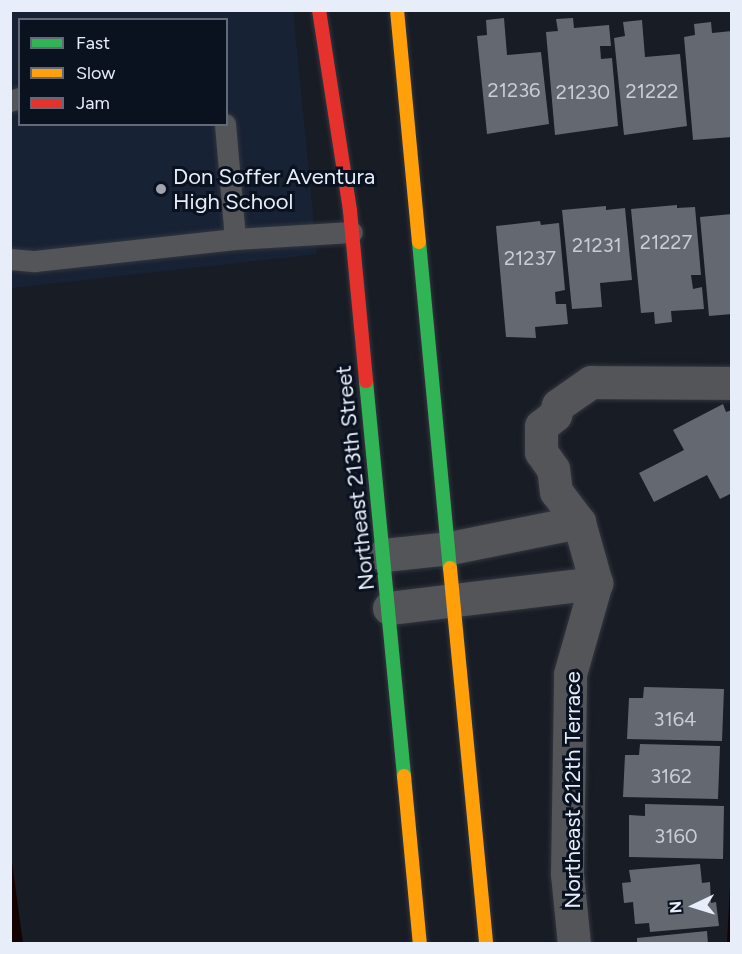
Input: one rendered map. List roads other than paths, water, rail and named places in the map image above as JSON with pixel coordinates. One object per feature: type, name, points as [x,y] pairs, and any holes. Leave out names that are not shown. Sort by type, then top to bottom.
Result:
[{"type":"street","name":"Northeast 213th Street","points":[[319,10],[352,232],[420,944]]},
{"type":"street","points":[[397,10],[486,944]]},
{"type":"street","points":[[389,608],[455,602],[596,583],[579,522],[556,492],[553,469],[541,452],[541,426],[591,382],[732,383]]},
{"type":"street","points":[[384,555],[450,548],[579,522]]},
{"type":"street","name":"Northeast 212th Terrace","points":[[574,944],[567,874],[570,674],[596,583]]},
{"type":"lane","points":[[225,126],[236,239]]},
{"type":"lane","points":[[10,259],[35,261],[236,239],[352,232]]},
{"type":"place","name":"Don Soffer Aventura High School","points":[[161,189]]}]
